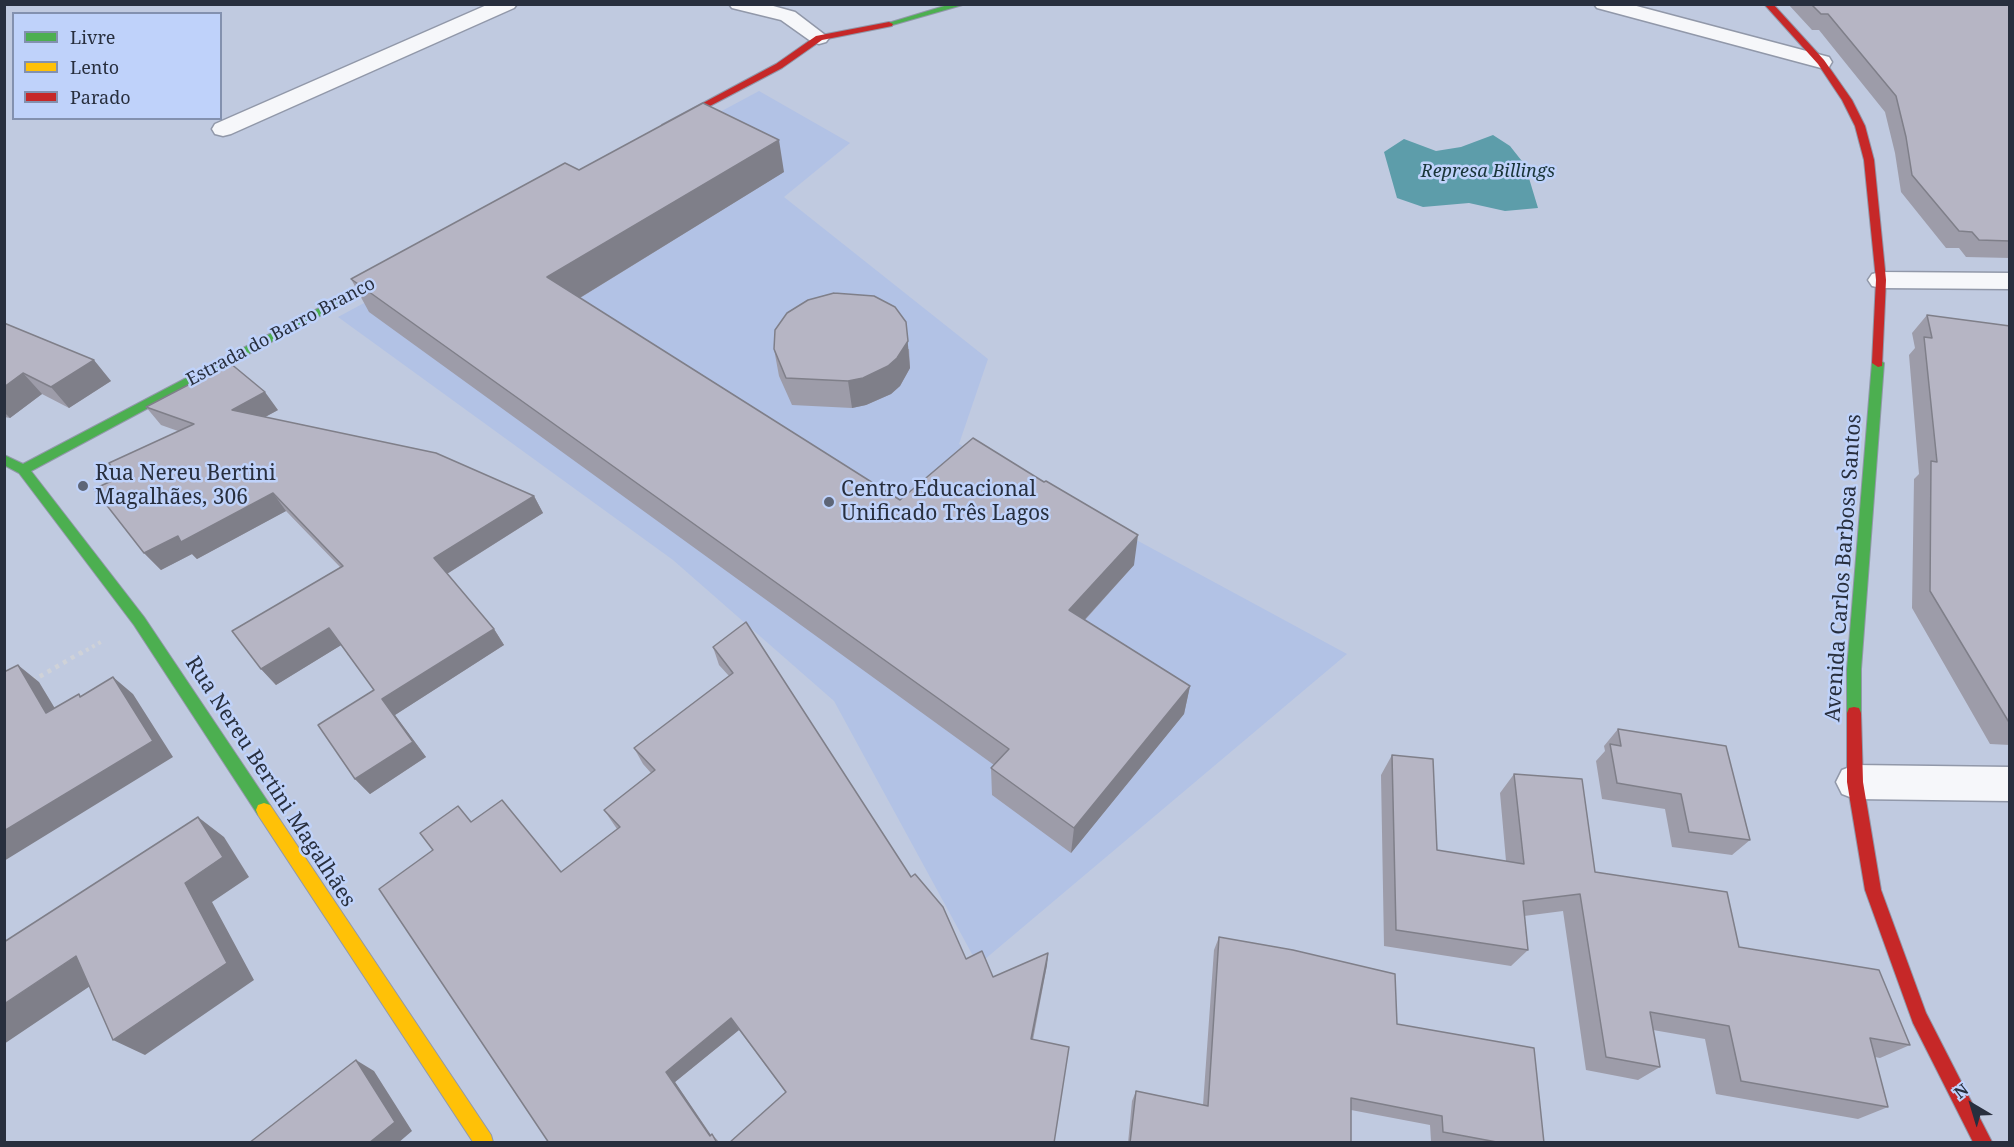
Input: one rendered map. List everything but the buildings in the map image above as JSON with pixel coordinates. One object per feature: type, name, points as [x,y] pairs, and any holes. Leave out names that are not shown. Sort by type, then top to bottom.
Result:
[{"type":"street","points":[[223,129],[507,4]]},
{"type":"street","points":[[739,4],[783,10],[819,38]]},
{"type":"street","points":[[653,133],[779,66],[819,38],[881,26],[962,4]]},
{"type":"street","points":[[1604,4],[1821,62]]},
{"type":"street","name":"Avenida Carlos Barbosa Santos","points":[[1768,4],[1821,62],[1847,100],[1860,126],[1869,160],[1881,280],[1876,405],[1854,669],[1855,782],[1873,890],[1919,1017],[1983,1143]]},
{"type":"street","name":"Estrada do Barro Branco","points":[[22,470],[411,262]]},
{"type":"street","points":[[1881,280],[2010,281]]},
{"type":"street","name":"Rua Nereu Bertini Magalhães","points":[[4,459],[22,470],[139,621],[484,1143]]},
{"type":"street","points":[[1855,782],[2010,784]]},
{"type":"path","points":[[25,684],[139,621]]},
{"type":"shaded area","name":"Centro Educacional Unificado Três Lagos","points":[[759,91],[850,143],[784,197],[988,359],[959,444],[1347,654],[978,965],[834,701],[673,560],[338,317]]},
{"type":"water","name":"Represa Billings","points":[[1493,135],[1510,146],[1525,165],[1538,208],[1505,211],[1469,203],[1423,207],[1397,198],[1384,152],[1404,139],[1436,151],[1461,147]]},
{"type":"traffic: fast","points":[[889,24],[962,4]]},
{"type":"traffic: fast","points":[[23,470],[397,270]]},
{"type":"traffic: fast","points":[[1854,713],[1854,669],[1878,363]]},
{"type":"traffic: fast","points":[[4,459],[23,470],[139,621],[264,810]]},
{"type":"traffic: slow","points":[[264,810],[484,1142]]},
{"type":"traffic: jam","points":[[1768,4],[1821,62],[1847,100],[1860,126],[1869,160],[1881,280],[1878,363]]},
{"type":"traffic: jam","points":[[667,125],[779,66],[819,38],[889,24]]},
{"type":"traffic: jam","points":[[1854,713],[1855,782],[1873,890],[1919,1017],[1983,1142]]},
{"type":"place","name":"Rua Nereu Bertini Magalhães, 306","points":[[83,486]]},
{"type":"place","name":"Centro Educacional Unificado Três Lagos","points":[[829,502]]}]
